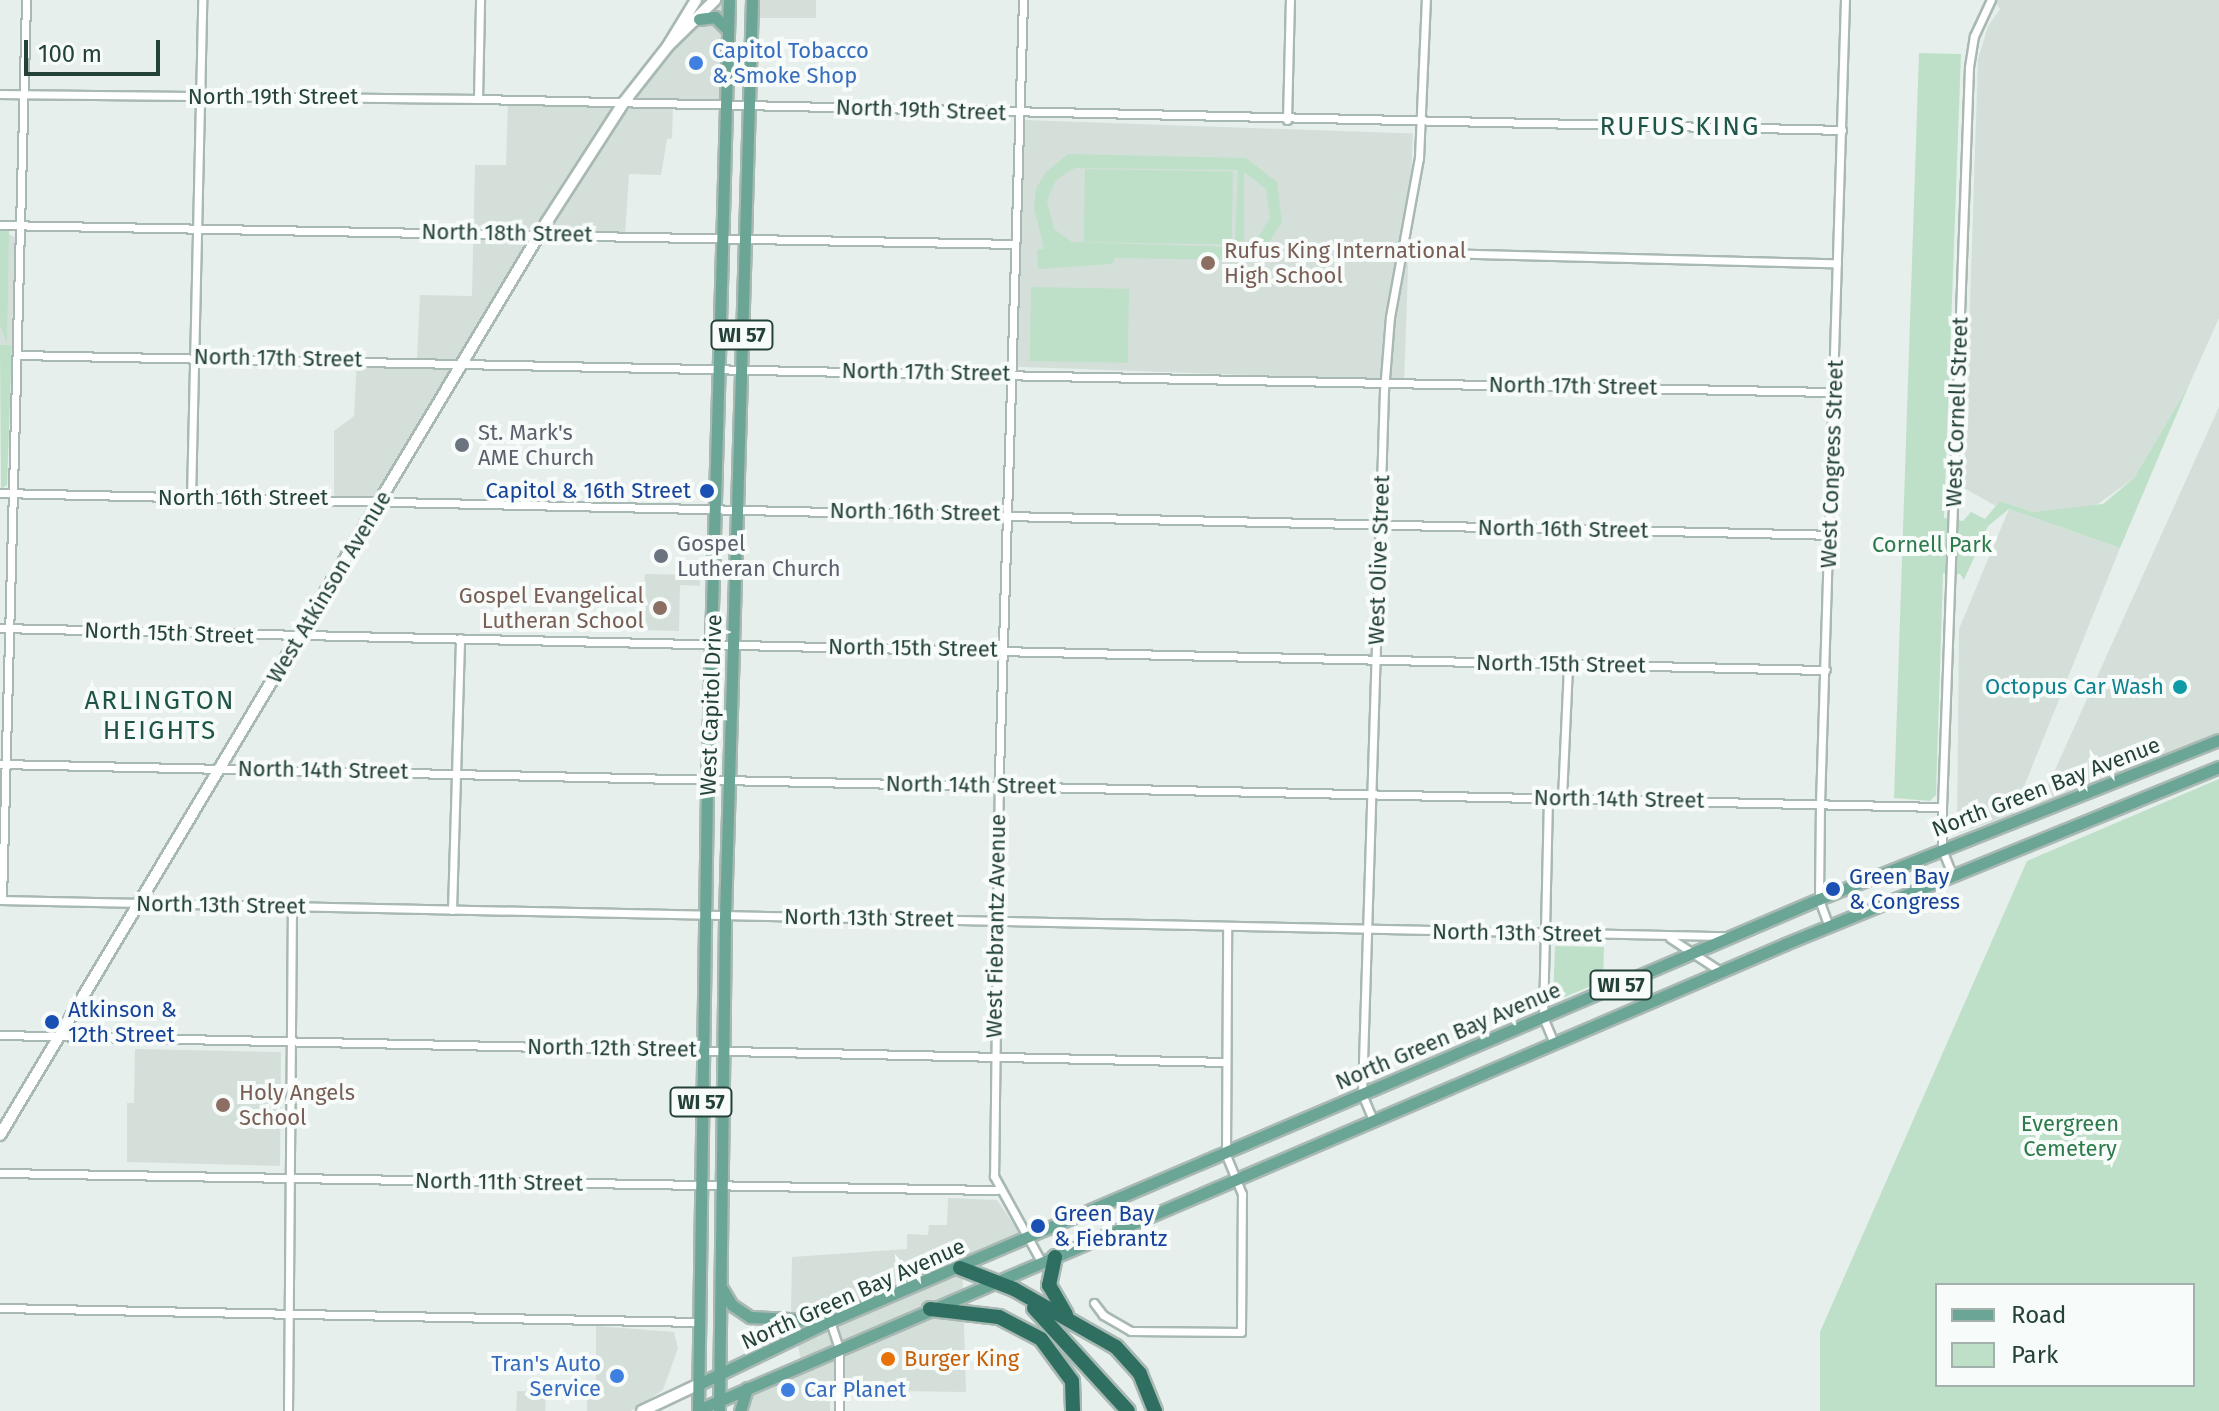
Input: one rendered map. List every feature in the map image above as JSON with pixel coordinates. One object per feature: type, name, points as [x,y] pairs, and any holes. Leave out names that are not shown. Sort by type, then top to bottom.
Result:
[{"type":"highway","points":[[1048,1260],[1049,1285],[1075,1323]]},
{"type":"highway","points":[[960,1268],[1075,1323],[1128,1358],[1155,1411]]},
{"type":"highway","points":[[999,1284],[1047,1318],[1128,1411]]},
{"type":"highway","points":[[930,1309],[999,1317],[1041,1339],[1065,1366],[1073,1411]]},
{"type":"main road","name":"West Capitol Drive","points":[[697,1411],[707,777],[729,0]]},
{"type":"main road","name":"West Capitol Drive","points":[[719,1406],[725,916],[752,0]]},
{"type":"main road","points":[[699,19],[715,17],[728,30]]},
{"type":"main road","name":"North Green Bay Avenue","points":[[699,1384],[830,1321],[1226,1155],[1819,899],[2219,740]]},
{"type":"main road","name":"North Green Bay Avenue","points":[[697,1411],[719,1406],[747,1388],[839,1348],[930,1309],[999,1284],[1048,1260],[1720,971],[2219,767]]},
{"type":"main road","name":"WI 57","points":[[720,1286],[732,1305],[750,1317],[830,1321]]},
{"type":"main road","points":[[740,1411],[747,1388]]},
{"type":"street","points":[[1,900],[4,628],[18,355],[26,0]]},
{"type":"street","points":[[191,498],[202,0]]},
{"type":"street","points":[[478,99],[480,0]]},
{"type":"street","name":"West Atkinson Avenue","points":[[0,1135],[540,233],[624,102],[668,46],[696,0]]},
{"type":"street","name":"West Atkinson Avenue","points":[[668,46],[715,0]]},
{"type":"street","name":"West Fiebrantz Avenue","points":[[997,1190],[995,921],[1023,0]]},
{"type":"street","points":[[1287,120],[1290,0]]},
{"type":"street","name":"West Olive Street","points":[[1373,1120],[1362,1094],[1385,382],[1422,122],[1426,0]]},
{"type":"street","name":"West Congress Street","points":[[1829,927],[1819,899],[1820,804],[1845,0]]},
{"type":"street","name":"West Cornell Street","points":[[1952,874],[1942,849],[1942,807],[1969,67],[1986,2]]},
{"type":"street","name":"North 19th Street","points":[[0,94],[478,99],[1287,120],[1842,130]]},
{"type":"street","name":"North 18th Street","points":[[0,225],[1014,244]]},
{"type":"street","points":[[1404,252],[1837,263]]},
{"type":"street","name":"North 17th Street","points":[[18,355],[465,361],[1833,392]]},
{"type":"street","name":"North 16th Street","points":[[0,493],[1830,535]]},
{"type":"street","name":"North 15th Street","points":[[4,628],[1826,670]]},
{"type":"street","points":[[452,910],[460,638]]},
{"type":"street","points":[[1562,798],[1568,664]]},
{"type":"street","name":"North 14th Street","points":[[2,764],[707,777],[1942,807]]},
{"type":"street","points":[[1548,798],[1543,1017],[1554,1043]]},
{"type":"street","name":"North 13th Street","points":[[1,900],[1739,936]]},
{"type":"street","points":[[288,1411],[292,906]]},
{"type":"street","points":[[1094,1303],[1103,1315],[1131,1331],[1241,1332],[1238,1178],[1226,1155],[1227,927]]},
{"type":"street","points":[[1660,936],[1677,940],[1692,955],[1720,971]]},
{"type":"street","name":"North 12th Street","points":[[0,1035],[1225,1062]]},
{"type":"street","name":"North 11th Street","points":[[0,1173],[997,1190]]},
{"type":"street","points":[[997,1190],[1027,1238],[1048,1260]]},
{"type":"street","points":[[0,1308],[289,1311],[700,1322]]},
{"type":"street","points":[[830,1321],[839,1348],[839,1411]]},
{"type":"street","points":[[642,1411],[699,1384]]},
{"type":"shaded area","points":[[708,0],[729,0],[726,104],[673,103],[672,138],[667,139],[661,175],[629,174],[625,236],[539,233],[381,500],[334,498],[334,431],[354,416],[357,358],[417,359],[420,295],[472,296],[475,165],[506,165],[508,99],[626,102]]},
{"type":"shaded area","points":[[752,0],[816,0],[816,18],[752,18]]},
{"type":"shaded area","points":[[1993,0],[2219,0],[2219,318],[2189,385],[2134,478],[2091,509],[2033,512],[2000,501],[1996,506],[1964,488],[1978,59],[1988,26],[2000,9]]},
{"type":"shaded area","name":"Rufus King International High School","points":[[1025,120],[1413,134],[1404,380],[1016,367]]},
{"type":"shaded area","points":[[0,231],[15,237],[12,345],[0,345]]},
{"type":"shaded area","points":[[2219,407],[2219,735],[2040,803]]},
{"type":"shaded area","points":[[2009,509],[2120,548],[2013,814],[1957,834],[1959,629]]},
{"type":"shaded area","name":"Gospel Evangelical Lutheran School","points":[[645,574],[700,575],[700,586],[680,585],[679,631],[641,630]]},
{"type":"shaded area","points":[[135,1049],[281,1052],[280,1166],[127,1162],[127,1103],[134,1103]]},
{"type":"shaded area","points":[[948,1198],[997,1200],[1020,1234],[962,1258],[966,1392],[830,1390],[830,1411],[745,1411],[755,1390],[803,1372],[791,1309],[792,1257],[907,1249],[907,1234],[928,1235],[929,1225],[947,1225]]},
{"type":"shaded area","points":[[596,1326],[674,1332],[678,1348],[663,1390],[631,1411],[587,1411],[587,1392],[596,1391]]},
{"type":"shaded area","points":[[517,1391],[546,1392],[545,1411],[516,1411]]},
{"type":"green space","name":"Cornell Park","points":[[1919,53],[1961,54],[1944,518],[1963,521],[1971,512],[1985,519],[2000,501],[2033,512],[2103,504],[2134,478],[2189,385],[2120,548],[2009,509],[1988,526],[1964,580],[1960,574],[1943,573],[1936,795],[1930,801],[1894,798]]},
{"type":"green space","points":[[1068,154],[1246,158],[1277,182],[1282,222],[1266,247],[1239,260],[1115,258],[1112,264],[1038,269],[1037,249],[1044,249],[1034,208],[1036,188],[1047,171]],"holes":[[[1075,168],[1238,170],[1235,242],[1244,241],[1244,172],[1266,189],[1270,218],[1258,237],[1237,247],[1072,242],[1054,229],[1047,200],[1056,180]]]},
{"type":"green space","points":[[1085,169],[1233,172],[1232,245],[1084,242]]},
{"type":"green space","points":[[0,231],[9,231],[7,343],[0,325]]},
{"type":"green space","points":[[1031,287],[1129,289],[1128,363],[1030,361]]},
{"type":"green space","points":[[0,345],[12,345],[7,485],[1,489]]},
{"type":"green space","name":"Evergreen Cemetery","points":[[2219,779],[2219,1411],[1820,1411],[1820,1332],[2027,861]]},
{"type":"green space","points":[[1555,946],[1604,947],[1603,981],[1553,1002]]},
{"type":"place","name":"Capitol Tobacco & Smoke Shop","points":[[696,63]]},
{"type":"place","name":"Rufus King International High School","points":[[1208,263]]},
{"type":"place","name":"St. Mark's AME Church","points":[[462,445]]},
{"type":"place","name":"Capitol & 16th Street","points":[[707,491]]},
{"type":"place","name":"Gospel Lutheran Church","points":[[661,556]]},
{"type":"place","name":"Gospel Evangelical Lutheran School","points":[[660,608]]},
{"type":"place","name":"Octopus Car Wash","points":[[2180,687]]},
{"type":"place","name":"Green Bay & Congress","points":[[1833,889]]},
{"type":"place","name":"Atkinson & 12th Street","points":[[52,1022]]},
{"type":"place","name":"Holy Angels School","points":[[223,1105]]},
{"type":"place","name":"Green Bay & Fiebrantz","points":[[1038,1226]]},
{"type":"place","name":"Burger King","points":[[888,1359]]},
{"type":"place","name":"Tran's Auto Service","points":[[617,1376]]},
{"type":"place","name":"Car Planet","points":[[788,1390]]},
{"type":"district","name":"RUFUS KING","points":[[1680,127]]},
{"type":"district","name":"ARLINGTON HEIGHTS","points":[[160,716]]}]
